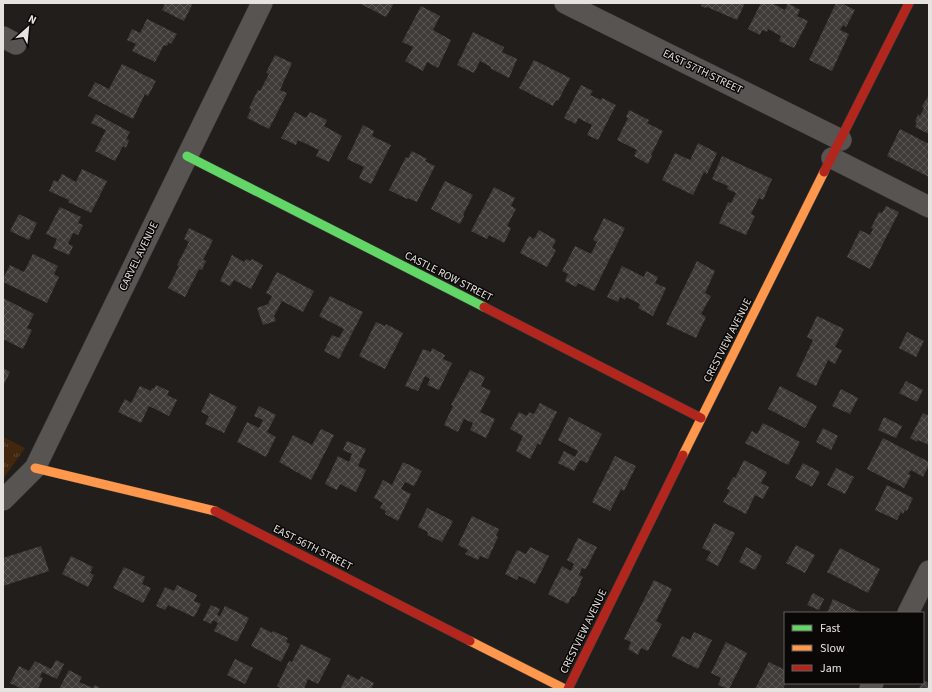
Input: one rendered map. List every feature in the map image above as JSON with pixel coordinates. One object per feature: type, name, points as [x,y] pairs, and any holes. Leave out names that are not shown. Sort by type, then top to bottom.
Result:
[{"type":"street","name":"CARVEL AVENUE","points":[[3,500],[35,468],[262,3]]},
{"type":"street","name":"EAST 57TH STREET","points":[[564,3],[841,140]]},
{"type":"street","name":"CRESTVIEW AVENUE","points":[[568,689],[701,418],[909,3]]},
{"type":"street","name":"CASTLE ROW STREET","points":[[187,156],[701,418]]},
{"type":"street","points":[[832,158],[929,207]]},
{"type":"street","name":"EAST 56TH STREET","points":[[35,468],[211,509],[565,689]]},
{"type":"street","points":[[908,612],[929,571]]},
{"type":"green space","points":[[3,437],[25,448],[3,479]]},
{"type":"building","points":[[165,3],[193,3],[184,21],[162,10]]},
{"type":"building","points":[[359,3],[394,3],[386,17]]},
{"type":"building","points":[[702,3],[745,3],[737,20],[707,7],[701,6]]},
{"type":"building","points":[[761,3],[772,3],[785,10],[788,3],[800,10],[797,16],[808,21],[794,48],[779,41],[781,36],[768,29],[767,32],[762,30],[760,35],[748,29]]},
{"type":"building","points":[[836,3],[841,3],[855,10],[846,27],[843,25],[840,30],[849,34],[832,71],[809,60]]},
{"type":"building","points":[[421,6],[440,16],[433,30],[451,40],[438,68],[427,62],[423,71],[405,61],[413,47],[402,42]]},
{"type":"building","points":[[147,19],[177,34],[171,44],[169,42],[167,46],[164,45],[155,62],[132,51],[136,44],[127,40],[132,29],[140,33]]},
{"type":"building","points":[[473,32],[504,47],[502,52],[517,59],[509,78],[480,61],[474,73],[457,65]]},
{"type":"building","points":[[275,55],[292,63],[280,90],[287,93],[269,129],[247,118],[251,109],[249,108],[258,90],[260,91],[269,74],[266,73]]},
{"type":"building","points":[[534,60],[570,78],[558,101],[556,100],[553,106],[519,88]]},
{"type":"building","points":[[122,64],[156,81],[148,96],[145,94],[133,119],[88,96],[95,82],[109,89]]},
{"type":"building","points":[[581,85],[593,91],[590,95],[601,100],[602,98],[616,105],[598,140],[587,135],[592,125],[578,118],[576,124],[564,118]]},
{"type":"building","points":[[929,95],[929,134],[915,127],[917,123],[915,122],[918,114],[920,116],[924,108],[922,106]]},
{"type":"building","points":[[629,110],[649,120],[647,123],[663,131],[648,164],[634,156],[637,150],[617,140],[628,118],[626,117]]},
{"type":"building","points":[[295,112],[306,118],[310,112],[327,120],[324,126],[342,136],[329,162],[316,156],[319,150],[298,140],[296,145],[281,138]]},
{"type":"building","points":[[96,114],[130,132],[126,139],[129,140],[126,148],[123,146],[115,161],[95,151],[106,130],[91,123]]},
{"type":"building","points":[[363,125],[374,131],[372,136],[391,145],[371,184],[359,178],[364,167],[347,159]]},
{"type":"building","points":[[900,129],[929,144],[929,177],[887,156]]},
{"type":"building","points":[[698,143],[717,153],[707,174],[704,172],[693,195],[662,180],[675,153],[690,160]]},
{"type":"building","points":[[412,151],[427,159],[425,161],[435,166],[417,202],[389,190],[406,157],[408,158]]},
{"type":"building","points":[[722,156],[772,179],[763,200],[759,198],[751,214],[755,216],[746,235],[719,223],[728,202],[731,203],[736,193],[727,189],[728,186],[712,179]]},
{"type":"building","points":[[82,169],[107,181],[91,213],[68,202],[69,200],[49,191],[54,180],[58,182],[62,174],[76,182]]},
{"type":"building","points":[[445,181],[473,195],[460,224],[431,209]]},
{"type":"building","points":[[494,187],[515,198],[511,206],[516,209],[507,226],[511,228],[504,243],[489,235],[487,239],[471,231]]},
{"type":"building","points":[[886,206],[899,212],[870,269],[847,257],[860,230],[870,235],[873,229],[871,228],[879,212],[882,213]]},
{"type":"building","points":[[60,207],[81,217],[78,223],[83,225],[78,235],[73,233],[68,244],[73,246],[69,255],[53,248],[57,239],[46,234]]},
{"type":"building","points":[[19,214],[37,223],[29,240],[10,231]]},
{"type":"building","points":[[604,218],[625,228],[594,291],[578,283],[576,287],[565,281],[568,274],[562,271],[575,246],[591,254],[597,242],[593,240]]},
{"type":"building","points":[[189,228],[213,240],[203,260],[206,261],[202,270],[199,269],[185,297],[168,288],[179,266],[177,265],[189,242],[184,239]]},
{"type":"building","points":[[539,230],[556,240],[552,248],[556,250],[547,267],[520,253],[529,236],[534,239]]},
{"type":"building","points":[[33,254],[58,266],[54,274],[59,277],[47,303],[3,282],[10,265],[24,272]]},
{"type":"building","points":[[232,255],[244,262],[246,259],[251,261],[252,259],[263,265],[251,289],[234,280],[230,286],[220,281]]},
{"type":"building","points":[[697,261],[715,271],[705,293],[711,296],[701,314],[706,317],[696,338],[666,324]]},
{"type":"building","points":[[622,266],[644,277],[646,271],[658,277],[655,283],[666,288],[653,316],[638,308],[640,304],[626,297],[625,300],[620,297],[618,302],[607,297]]},
{"type":"building","points":[[277,272],[314,291],[303,312],[282,301],[274,316],[276,321],[263,325],[257,308],[268,304],[272,296],[266,293]]},
{"type":"building","points":[[330,296],[363,312],[339,359],[324,351],[332,335],[339,338],[344,329],[319,316]]},
{"type":"building","points":[[3,298],[34,314],[27,328],[32,330],[23,349],[3,339],[3,316],[5,313],[3,312]]},
{"type":"building","points":[[817,316],[844,329],[835,347],[842,350],[835,364],[828,360],[816,386],[796,376],[813,340],[807,337]]},
{"type":"building","points":[[376,322],[385,326],[386,324],[403,333],[385,369],[359,356]]},
{"type":"building","points":[[907,332],[924,341],[916,357],[899,348]]},
{"type":"building","points":[[432,348],[445,355],[443,359],[452,363],[439,390],[427,385],[430,379],[425,376],[418,391],[405,386],[423,349],[431,352]]},
{"type":"building","points":[[3,368],[10,372],[3,386]]},
{"type":"building","points":[[470,370],[485,377],[481,386],[491,391],[480,412],[495,419],[486,438],[470,430],[473,423],[464,419],[458,432],[444,425],[453,406],[451,405]]},
{"type":"building","points":[[906,381],[923,390],[917,402],[899,393]]},
{"type":"building","points":[[156,385],[169,391],[167,395],[177,400],[169,416],[149,406],[141,423],[118,412],[125,399],[131,403],[140,386],[151,391]]},
{"type":"building","points":[[780,386],[817,406],[805,428],[768,409]]},
{"type":"building","points":[[841,389],[858,398],[850,414],[832,406]]},
{"type":"building","points":[[210,393],[237,407],[224,433],[205,424],[209,416],[201,412]]},
{"type":"building","points":[[540,403],[557,412],[540,445],[538,443],[530,459],[516,451],[523,436],[510,429],[519,412],[527,416],[529,412],[534,414]]},
{"type":"building","points":[[259,406],[276,415],[267,432],[276,437],[266,457],[237,442],[247,422],[259,428],[263,420],[254,416]]},
{"type":"building","points":[[923,413],[929,416],[929,445],[918,440],[917,442],[910,438]]},
{"type":"building","points":[[569,417],[602,434],[587,463],[580,460],[574,471],[558,463],[564,451],[575,457],[578,451],[558,440]]},
{"type":"building","points":[[884,417],[902,426],[896,438],[878,430]]},
{"type":"building","points":[[763,423],[800,442],[788,465],[745,443],[752,431],[757,434]]},
{"type":"building","points":[[823,428],[838,436],[831,450],[816,442]]},
{"type":"building","points":[[321,429],[334,435],[311,480],[279,462],[293,435],[312,445]]},
{"type":"building","points":[[883,438],[929,462],[923,477],[911,470],[908,474],[911,475],[904,488],[867,469]]},
{"type":"building","points":[[347,441],[366,449],[358,466],[366,470],[356,492],[340,484],[337,490],[325,484],[338,456],[349,462],[352,454],[343,450]]},
{"type":"building","points":[[615,456],[636,466],[624,491],[621,489],[610,511],[592,502]]},
{"type":"building","points":[[744,460],[767,472],[761,483],[769,487],[763,499],[755,495],[746,514],[723,502],[730,490],[727,489],[733,477],[735,478]]},
{"type":"building","points":[[403,462],[422,471],[414,486],[405,482],[401,489],[411,494],[398,521],[385,514],[386,511],[380,508],[383,503],[374,498],[383,480],[392,485]]},
{"type":"building","points":[[803,463],[820,472],[812,487],[795,478]]},
{"type":"building","points":[[836,468],[854,477],[845,494],[827,485]]},
{"type":"building","points":[[887,485],[913,498],[907,511],[905,510],[903,514],[901,512],[897,520],[875,510]]},
{"type":"building","points":[[427,508],[453,521],[442,542],[427,535],[428,532],[418,527]]},
{"type":"building","points":[[472,516],[499,529],[496,536],[498,537],[488,559],[480,556],[478,560],[465,554],[468,550],[458,545]]},
{"type":"building","points":[[714,523],[735,533],[718,566],[706,560],[711,552],[702,548]]},
{"type":"building","points":[[578,538],[597,547],[586,569],[582,568],[579,575],[583,577],[580,582],[581,583],[574,597],[572,596],[568,604],[548,594],[562,566],[571,571],[574,564],[567,560]]},
{"type":"building","points":[[796,545],[815,555],[805,573],[786,563]]},
{"type":"building","points":[[41,546],[49,571],[3,586],[3,558]]},
{"type":"building","points":[[530,547],[549,556],[535,584],[519,576],[517,580],[505,574],[517,550],[526,554]]},
{"type":"building","points":[[746,547],[762,556],[755,570],[739,562]]},
{"type":"building","points":[[840,548],[880,569],[868,593],[827,572]]},
{"type":"building","points":[[71,556],[93,567],[90,573],[94,575],[88,587],[62,574]]},
{"type":"building","points":[[124,567],[145,577],[142,584],[151,588],[143,603],[113,588]]},
{"type":"building","points":[[654,580],[672,589],[656,621],[662,624],[648,651],[641,648],[638,655],[628,649],[631,642],[624,639]]},
{"type":"building","points":[[177,585],[197,595],[194,601],[201,604],[194,617],[168,605],[165,610],[156,606],[165,587],[174,591]]},
{"type":"building","points":[[813,593],[824,599],[819,610],[807,605]]},
{"type":"building","points":[[833,599],[860,612],[827,612]]},
{"type":"building","points":[[211,605],[220,609],[217,615],[220,616],[225,606],[249,618],[237,642],[214,631],[218,623],[213,620],[211,624],[203,620]]},
{"type":"building","points":[[261,627],[272,633],[273,631],[288,638],[286,642],[290,644],[281,662],[251,646]]},
{"type":"building","points":[[694,632],[712,640],[698,669],[672,656],[682,636],[690,640]]},
{"type":"building","points":[[726,642],[747,653],[729,689],[718,685],[721,678],[711,673]]},
{"type":"building","points":[[301,644],[331,659],[318,684],[308,679],[304,689],[282,689],[277,686],[289,661],[292,662]]},
{"type":"building","points":[[235,659],[253,668],[245,684],[227,675]]},
{"type":"building","points":[[56,660],[64,664],[57,679],[42,672],[40,677],[43,678],[38,689],[22,689],[10,683],[19,666],[29,671],[35,661],[51,669]]},
{"type":"building","points":[[769,662],[784,670],[784,684],[786,684],[783,689],[755,689]]},
{"type":"building","points":[[69,670],[82,677],[79,682],[93,688],[95,685],[102,689],[59,689]]},
{"type":"building","points":[[348,674],[359,680],[361,676],[374,683],[371,689],[340,689]]},
{"type":"building","points":[[924,680],[929,683],[929,689],[919,689],[921,684],[924,684]]},
{"type":"traffic: fast","points":[[187,156],[484,307]]},
{"type":"traffic: slow","points":[[683,455],[824,172]]},
{"type":"traffic: slow","points":[[35,468],[215,511]]},
{"type":"traffic: slow","points":[[470,641],[565,689]]},
{"type":"traffic: jam","points":[[824,172],[909,3]]},
{"type":"traffic: jam","points":[[484,307],[701,418]]},
{"type":"traffic: jam","points":[[568,689],[683,455]]},
{"type":"traffic: jam","points":[[215,511],[470,641]]}]
